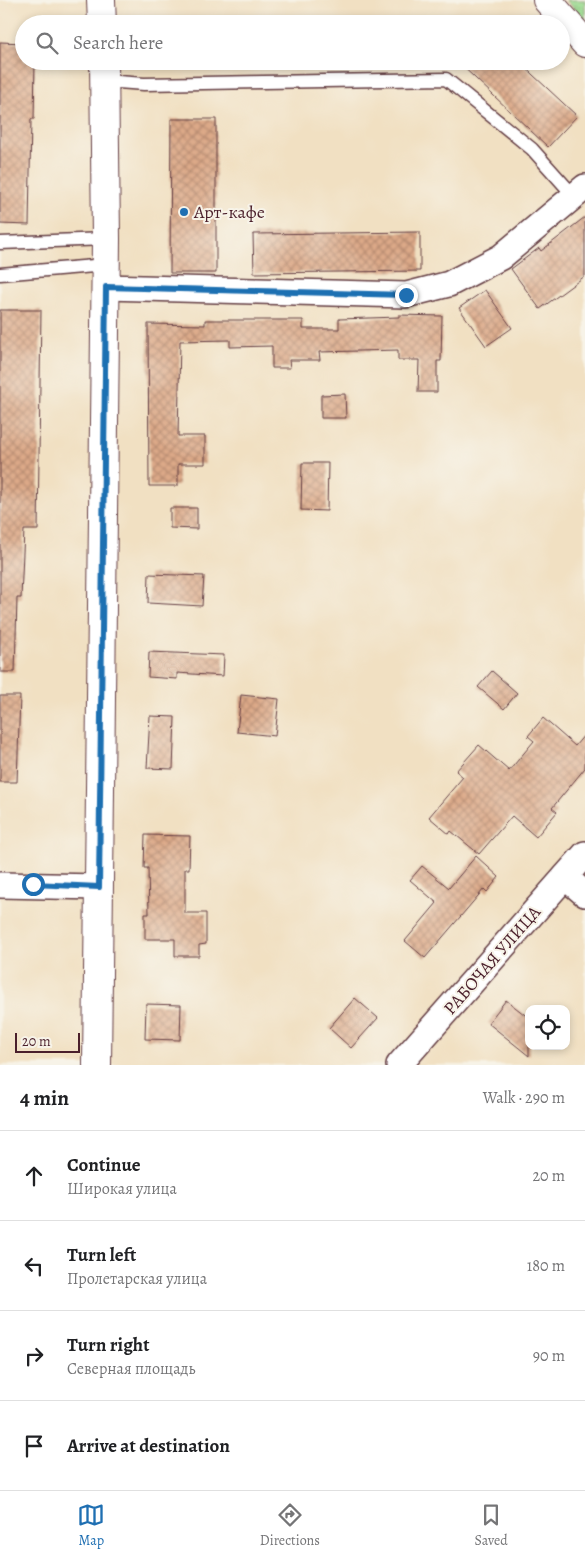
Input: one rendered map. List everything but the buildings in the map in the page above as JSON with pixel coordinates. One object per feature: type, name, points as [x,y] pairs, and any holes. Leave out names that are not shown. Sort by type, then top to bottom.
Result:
[{"type":"main road","points":[[101,0],[102,15]]},
{"type":"main road","points":[[547,0],[561,15]]},
{"type":"main road","points":[[570,25],[585,42]]},
{"type":"main road","points":[[98,1065],[106,263],[104,71]]},
{"type":"street","points":[[106,263],[406,295],[449,284],[501,257],[580,191]]},
{"type":"street","name":"РАБОЧАЯ УЛИЦА","points":[[399,1065],[585,854]]},
{"type":"street","points":[[565,877],[585,894]]},
{"type":"street","points":[[0,885],[99,887]]},
{"type":"lane","points":[[104,71],[144,84],[446,80],[532,149],[580,191]]},
{"type":"lane","points":[[0,243],[106,263]]},
{"type":"lane","points":[[0,274],[106,263]]},
{"type":"green space","points":[[566,0],[585,0],[585,20]]},
{"type":"place","name":"Арт-кафе","points":[[184,212]]},
{"type":"route","points":[[33,884],[99,887],[106,287],[406,295]]}]
